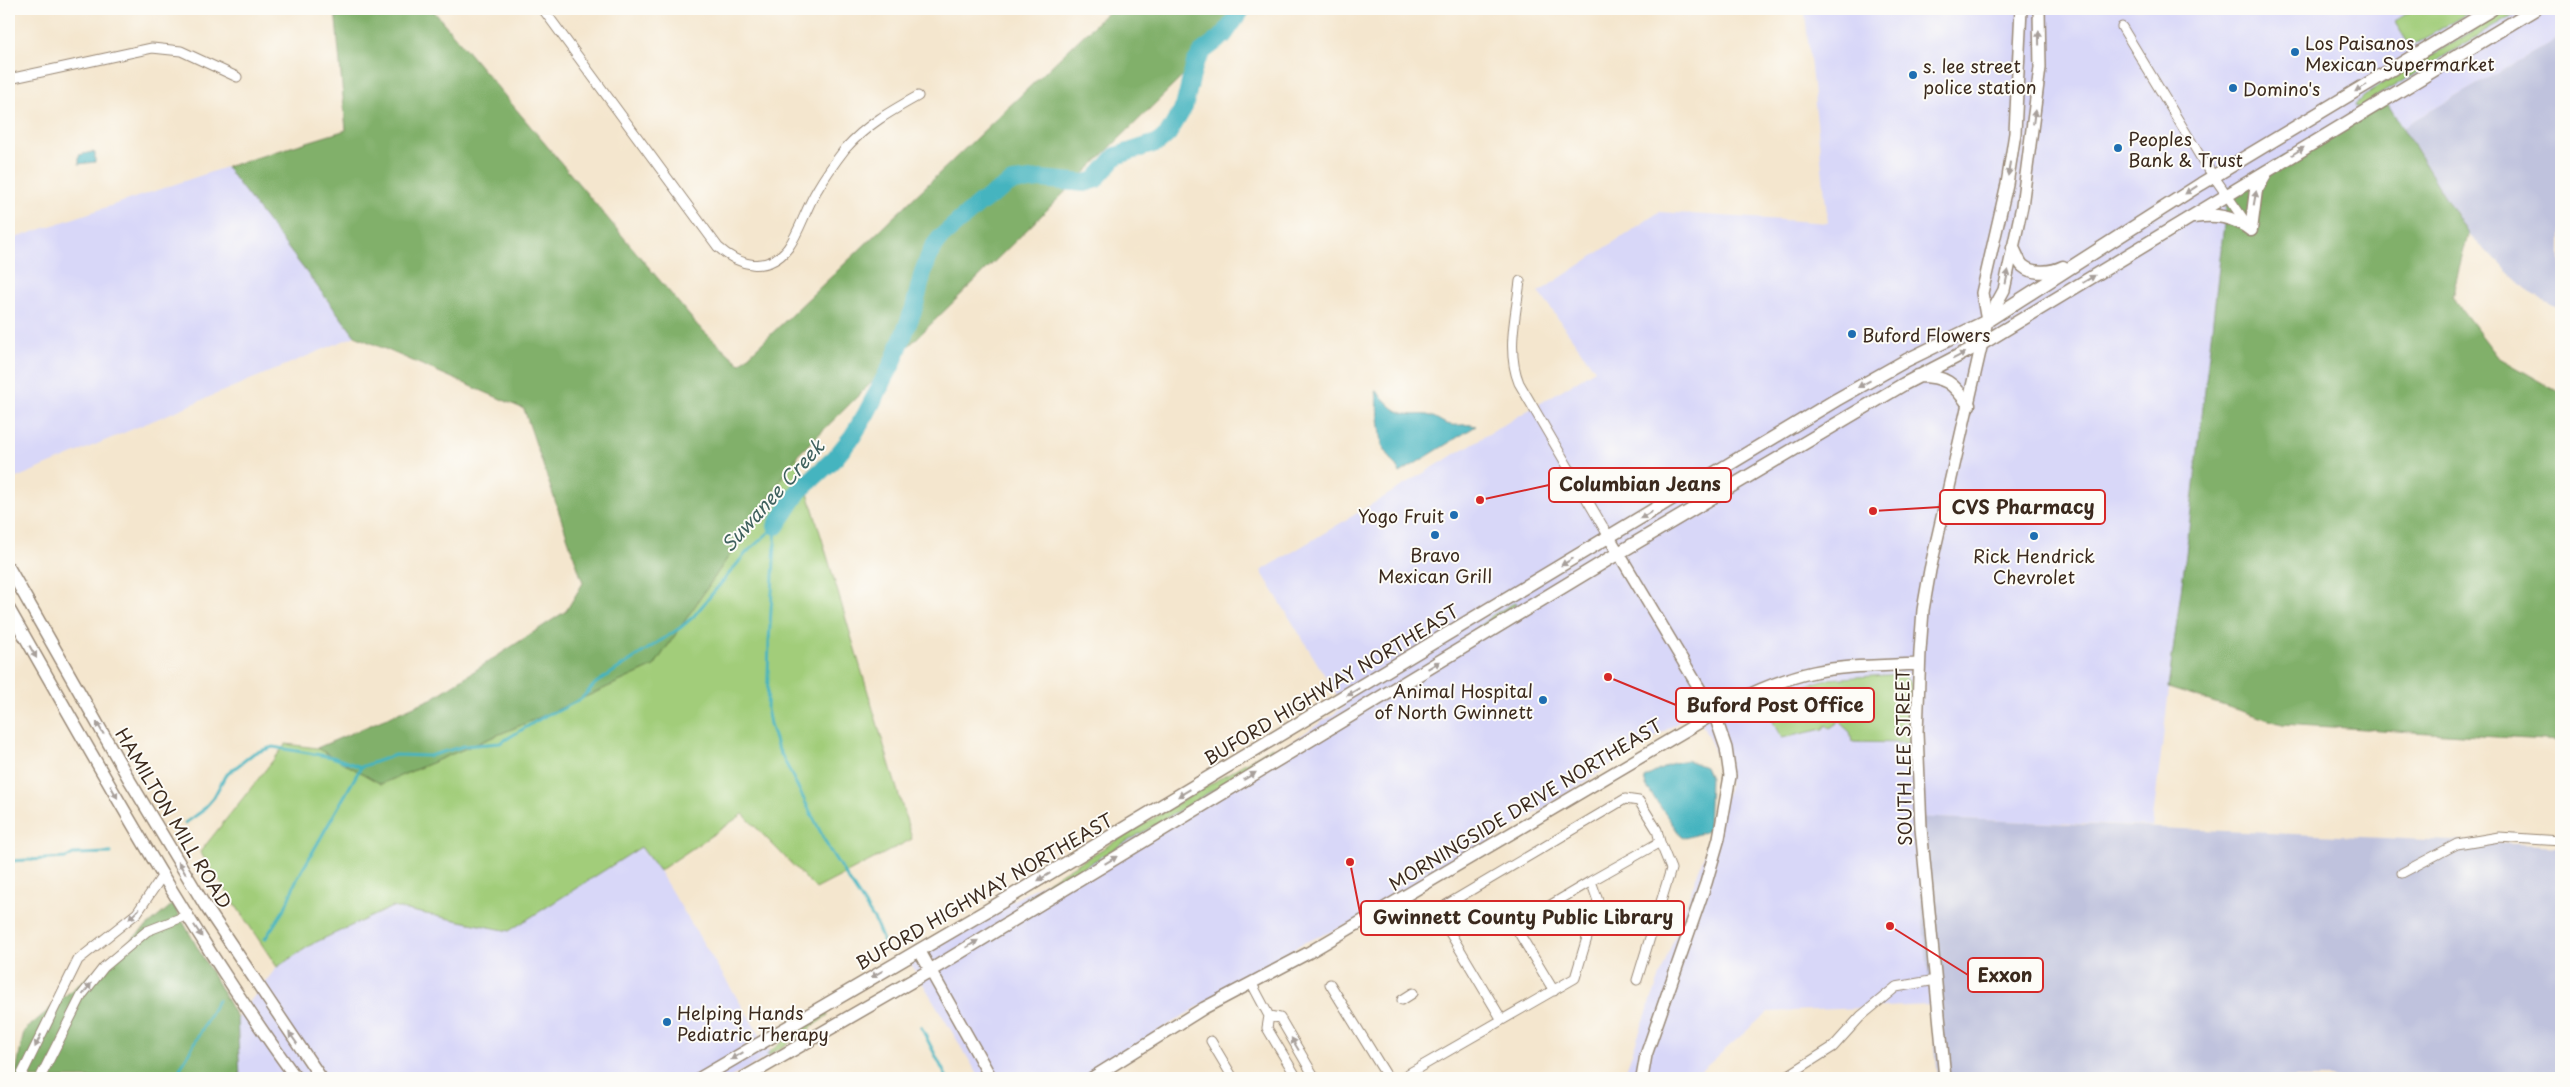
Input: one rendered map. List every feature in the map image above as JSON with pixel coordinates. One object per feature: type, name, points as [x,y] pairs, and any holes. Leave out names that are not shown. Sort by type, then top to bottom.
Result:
[{"type":"main road","name":"BUFORD HIGHWAY NORTHEAST","points":[[701,1078],[919,950],[1838,399],[1907,360],[1987,321],[2214,176],[2492,9]]},
{"type":"main road","name":"BUFORD HIGHWAY NORTHEAST","points":[[744,1078],[931,970],[1617,554],[1904,384],[1983,343],[2226,194],[2535,9]]},
{"type":"main road","points":[[2251,230],[2256,190],[2269,168]]},
{"type":"main road","points":[[2188,218],[2209,215],[2229,217],[2238,220],[2251,230]]},
{"type":"main road","points":[[2013,248],[2023,266],[2034,271],[2054,271],[2082,260]]},
{"type":"main road","points":[[1918,376],[1946,380],[1956,387],[1969,405]]},
{"type":"street","points":[[543,9],[718,247],[731,259],[743,264],[756,265],[771,260],[787,248],[817,190],[845,150],[864,129],[918,96]]},
{"type":"street","name":"SOUTH LEE STREET","points":[[1987,321],[1982,293],[2007,184],[2015,133],[2021,9]]},
{"type":"street","name":"SOUTH LEE STREET","points":[[1945,1078],[1921,828],[1917,733],[1923,610],[1930,570],[1987,321],[2004,290],[2013,248],[2030,157],[2040,68],[2039,9]]},
{"type":"street","points":[[2122,26],[2214,176],[2251,230]]},
{"type":"street","points":[[9,78],[152,48],[181,52],[237,76]]},
{"type":"street","points":[[1520,281],[1512,348],[1514,369],[1519,383],[1609,537],[1617,554],[1714,713],[1726,748],[1730,776],[1726,807],[1706,883],[1646,1055],[1642,1078]]},
{"type":"street","name":"HAMILTON MILL ROAD","points":[[9,568],[130,781],[204,904],[321,1078]]},
{"type":"street","points":[[9,609],[163,876],[272,1046],[296,1078]]},
{"type":"street","name":"MORNINGSIDE DRIVE NORTHEAST","points":[[1092,1078],[1204,1008],[1252,984],[1415,891],[1714,713],[1774,683],[1814,672],[1919,664]]},
{"type":"street","points":[[1502,1020],[1440,916],[1446,905],[1625,799],[1639,800],[1657,830],[1671,869],[1637,980]]},
{"type":"street","points":[[2402,873],[2458,844],[2499,837],[2561,841]]},
{"type":"street","points":[[1554,991],[1520,934],[1522,922],[1591,880],[1660,842]]},
{"type":"street","points":[[20,1078],[78,960],[137,913],[163,876]]},
{"type":"street","points":[[1401,1078],[1575,978],[1598,901],[1591,880]]},
{"type":"street","points":[[40,1078],[82,995],[104,966],[147,931],[188,915]]},
{"type":"street","points":[[919,950],[991,1078]]},
{"type":"street","points":[[1784,1078],[1833,1047],[1861,1016],[1896,986],[1936,980]]},
{"type":"street","points":[[1252,984],[1269,1016],[1267,1028],[1297,1078]]},
{"type":"street","points":[[1330,984],[1388,1078]]},
{"type":"street","points":[[1402,1000],[1413,993]]},
{"type":"street","points":[[1269,1016],[1280,1018],[1315,1078]]},
{"type":"street","points":[[1211,1041],[1233,1078]]},
{"type":"street","points":[[1292,1069],[1304,1059]]},
{"type":"shaded area","points":[[1811,9],[2561,9],[2561,37],[2402,127],[2384,98],[2186,554],[2152,827],[1913,817],[1931,1005],[1768,1012],[1693,1078],[1623,1078],[1730,784],[1696,711],[1382,911],[1303,943],[1081,1078],[980,1078],[908,959],[1263,761],[1344,707],[1261,571],[1595,370],[1539,292],[1659,212],[1828,223],[1805,13]]},
{"type":"shaded area","points":[[2561,37],[2561,309],[2532,294],[2468,234],[2402,127]]},
{"type":"shaded area","points":[[226,167],[355,336],[9,481],[9,240]]},
{"type":"shaded area","points":[[1913,817],[2561,846],[2561,1078],[1938,1078]]},
{"type":"shaded area","points":[[641,846],[659,871],[772,1055],[729,1078],[240,1078],[237,1018],[277,967],[314,943],[392,907],[509,931]]},
{"type":"green space","points":[[335,9],[432,9],[698,326],[740,364],[1111,9],[1251,9],[797,456],[654,666],[552,712],[381,784],[317,748],[433,698],[566,611],[583,583],[524,409],[355,336],[226,167],[346,130]]},
{"type":"green space","points":[[2415,9],[2475,9],[2413,45],[2408,43],[2394,21]]},
{"type":"green space","points":[[2510,9],[2523,9],[2357,108],[2355,104],[2371,91]]},
{"type":"green space","points":[[2384,98],[2468,234],[2452,297],[2498,357],[2561,393],[2561,741],[2282,724],[2168,688],[2186,554],[2228,189]]},
{"type":"green space","points":[[797,456],[912,839],[816,889],[743,814],[659,871],[641,847],[509,931],[392,907],[314,943],[277,967],[200,852],[286,744],[317,748],[381,784],[552,712],[654,666]]},
{"type":"green space","points":[[1516,602],[1517,604],[1471,636],[1470,634],[1493,615]]},
{"type":"green space","points":[[1902,674],[1912,684],[1912,739],[1908,743],[1852,742],[1850,732],[1839,722],[1830,728],[1826,725],[1823,729],[1782,738],[1776,729],[1769,706],[1771,696],[1827,679]]},
{"type":"green space","points":[[1272,747],[1273,749],[1252,767],[1027,901],[1025,900],[1049,881]]},
{"type":"green space","points":[[173,904],[237,1018],[240,1078],[15,1078],[24,1031]]},
{"type":"green space","points":[[827,1013],[828,1015],[797,1038],[768,1056],[767,1054],[798,1029]]},
{"type":"water","points":[[95,153],[95,162],[79,164],[79,155]]},
{"type":"water","points":[[1376,390],[1390,405],[1402,413],[1428,415],[1449,424],[1476,426],[1400,473],[1382,445]]},
{"type":"water","points":[[1687,760],[1705,767],[1710,778],[1708,831],[1685,838],[1680,835],[1646,786],[1644,778],[1673,763]]},
{"type":"waterway","name":"Suwanee Creek","points":[[776,526],[799,491],[835,458],[852,437],[866,414],[893,362],[914,308],[923,272],[932,249],[941,237],[980,203],[1012,182],[1041,179],[1085,183],[1095,180],[1116,156],[1159,142],[1168,134],[1184,107],[1195,63],[1203,51],[1224,35],[1242,9]]},
{"type":"waterway","name":"Suwanee Creek","points":[[185,823],[201,812],[214,797],[225,776],[254,753],[273,747],[332,757],[361,767],[395,755],[429,756],[464,746],[500,743],[548,714],[581,699],[596,683],[680,628],[693,617],[747,552],[776,526]]},
{"type":"waterway","points":[[776,527],[769,642],[767,709],[770,724],[777,746],[829,849],[875,921],[886,948]]},
{"type":"waterway","points":[[265,939],[285,908],[295,883],[361,767]]},
{"type":"waterway","name":"Suwanee Creek","points":[[9,861],[66,858],[73,854],[111,853]]},
{"type":"waterway","points":[[175,1078],[218,1000]]},
{"type":"waterway","points":[[921,1027],[947,1078]]},
{"type":"place","name":"Los Paisanos Mexican Supermarket","points":[[2295,52]]},
{"type":"place","name":"s. lee street police station","points":[[1913,75]]},
{"type":"place","name":"Domino's","points":[[2233,88]]},
{"type":"place","name":"Peoples Bank & Trust","points":[[2118,148]]},
{"type":"place","name":"Buford Flowers","points":[[1852,334]]},
{"type":"place","name":"Columbian Jeans","points":[[1480,500]]},
{"type":"place","name":"CVS Pharmacy","points":[[1873,511]]},
{"type":"place","name":"Yogo Fruit","points":[[1454,515]]},
{"type":"place","name":"Bravo Mexican Grill","points":[[1435,535]]},
{"type":"place","name":"Rick Hendrick Chevrolet","points":[[2034,536]]},
{"type":"place","name":"Buford Post Office","points":[[1608,677]]},
{"type":"place","name":"Animal Hospital of North Gwinnett","points":[[1543,700]]},
{"type":"place","name":"Gwinnett County Public Library","points":[[1350,862]]},
{"type":"place","name":"Exxon","points":[[1890,926]]},
{"type":"place","name":"Helping Hands Pediatric Therapy","points":[[667,1022]]}]
